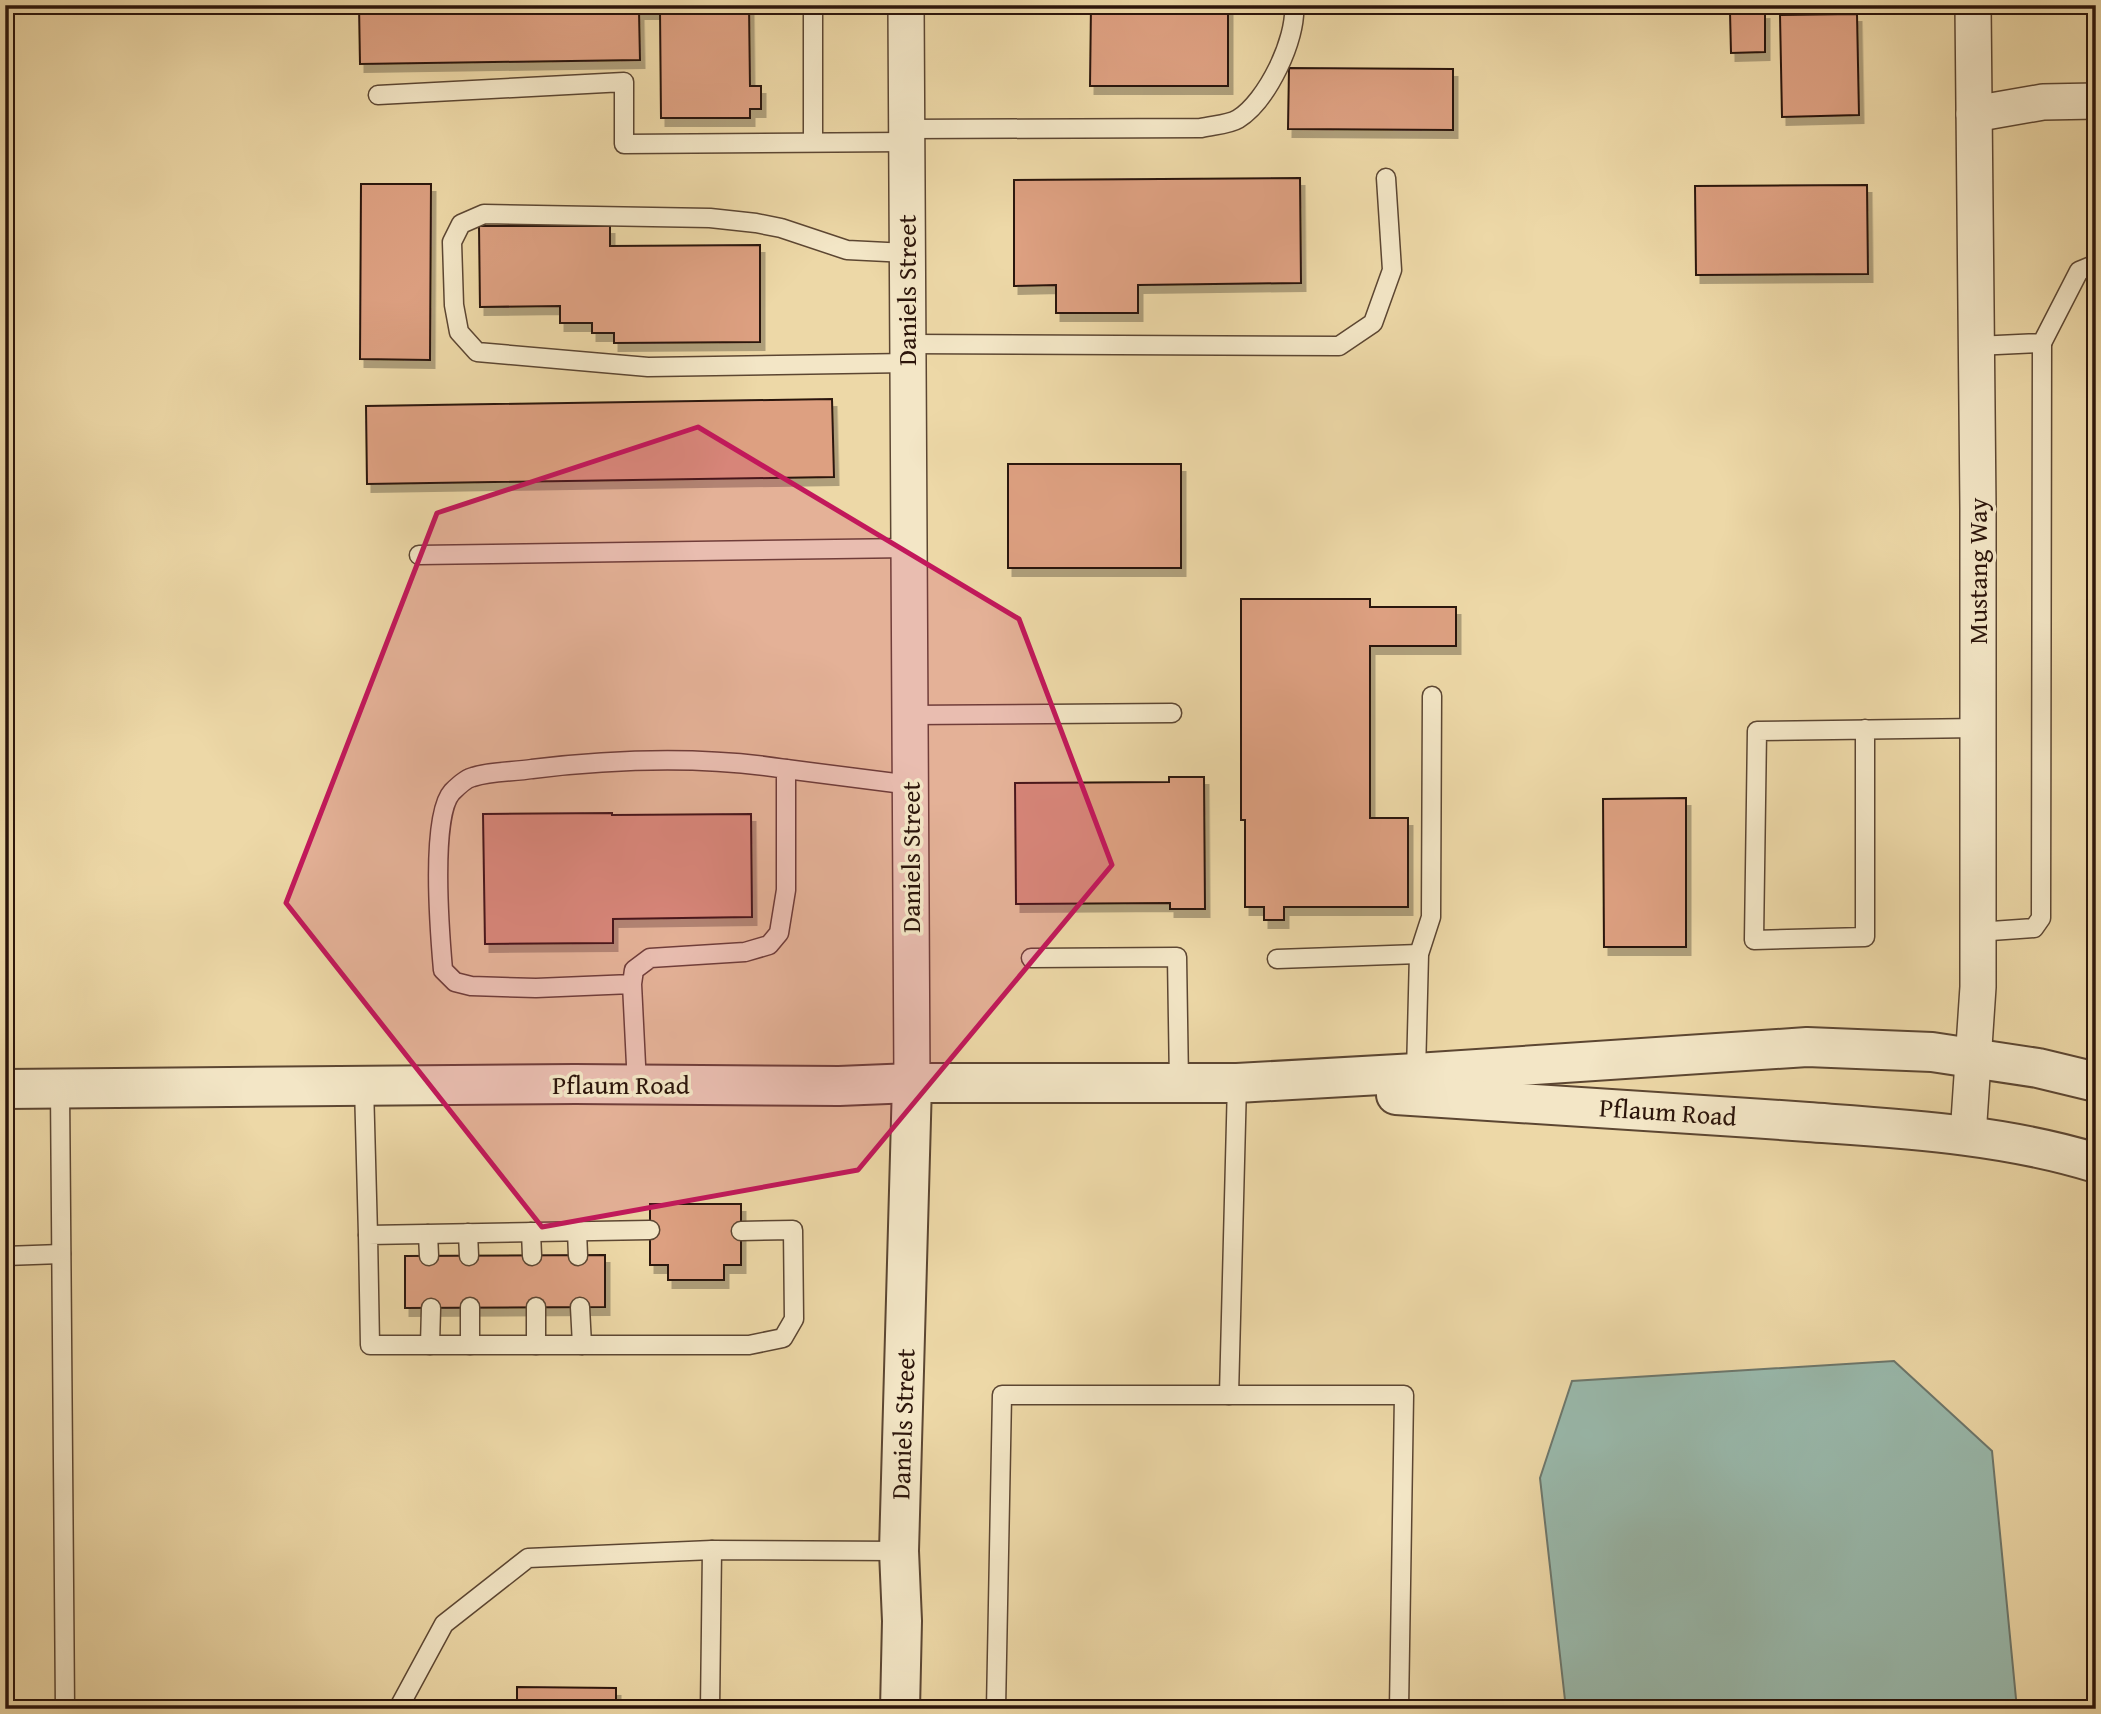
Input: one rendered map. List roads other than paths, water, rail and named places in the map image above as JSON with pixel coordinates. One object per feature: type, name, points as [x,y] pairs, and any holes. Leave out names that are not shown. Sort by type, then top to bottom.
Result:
[{"type":"street","name":"Daniels Street","points":[[900,1709],[902,1621],[899,1551],[912,1083],[906,5]]},
{"type":"street","name":"Mustang Way","points":[[1968,1136],[1978,987],[1973,5]]},
{"type":"street","points":[[1974,114],[2043,102],[2096,101]]},
{"type":"street","name":"Pflaum Road","points":[[5,1090],[1237,1083],[1807,1046],[1880,1048],[1974,1057],[2096,1082]]},
{"type":"street","name":"Pflaum Road","points":[[1237,1083],[1940,1132],[2028,1146],[2096,1163]]},
{"type":"lane","points":[[813,5],[813,142]]},
{"type":"lane","points":[[378,95],[624,82],[624,144],[813,142],[906,135],[1201,128],[1237,120],[1260,98],[1292,35],[1294,5]]},
{"type":"lane","points":[[907,253],[846,250],[781,228],[710,218],[484,214],[461,224],[452,242],[454,305],[459,332],[477,352],[648,367],[908,354],[1339,346],[1373,323],[1392,270],[1386,178]]},
{"type":"lane","points":[[1977,932],[2034,928],[2041,918],[2042,343],[2079,271],[2096,264]]},
{"type":"lane","points":[[1976,346],[2042,343]]},
{"type":"lane","points":[[419,555],[909,548]]},
{"type":"lane","points":[[1416,1073],[1419,954],[1431,917],[1432,696]]},
{"type":"lane","points":[[910,715],[1172,713]]},
{"type":"lane","points":[[1865,729],[1865,937],[1754,940],[1757,731],[1865,729],[1978,728]]},
{"type":"lane","points":[[632,984],[536,988],[471,986],[455,982],[443,970],[438,882],[441,826],[450,793],[471,777],[580,763],[664,761],[751,763],[911,785]]},
{"type":"lane","points":[[637,1085],[632,984],[634,970],[650,958],[745,952],[769,945],[779,933],[786,891],[786,769]]},
{"type":"lane","points":[[1277,959],[1419,954]]},
{"type":"lane","points":[[1031,958],[1177,957],[1179,1083]]},
{"type":"lane","points":[[1229,1395],[1237,1083]]},
{"type":"lane","points":[[364,1086],[370,1345],[749,1345],[783,1338],[794,1319],[793,1230],[741,1231]]},
{"type":"lane","points":[[60,1089],[65,1709]]},
{"type":"lane","points":[[368,1235],[650,1230]]},
{"type":"lane","points":[[577,1231],[578,1256]]},
{"type":"lane","points":[[531,1232],[532,1256]]},
{"type":"lane","points":[[468,1233],[468,1256]]},
{"type":"lane","points":[[428,1234],[429,1256]]},
{"type":"lane","points":[[5,1256],[61,1254]]},
{"type":"lane","points":[[470,1307],[470,1345]]},
{"type":"lane","points":[[536,1307],[536,1345]]},
{"type":"lane","points":[[580,1307],[582,1345]]},
{"type":"lane","points":[[430,1345],[431,1308]]},
{"type":"lane","points":[[996,1709],[1002,1395],[1404,1395],[1399,1709]]},
{"type":"lane","points":[[398,1709],[444,1624],[528,1558],[712,1549],[899,1551]]},
{"type":"lane","points":[[710,1709],[712,1549]]}]
